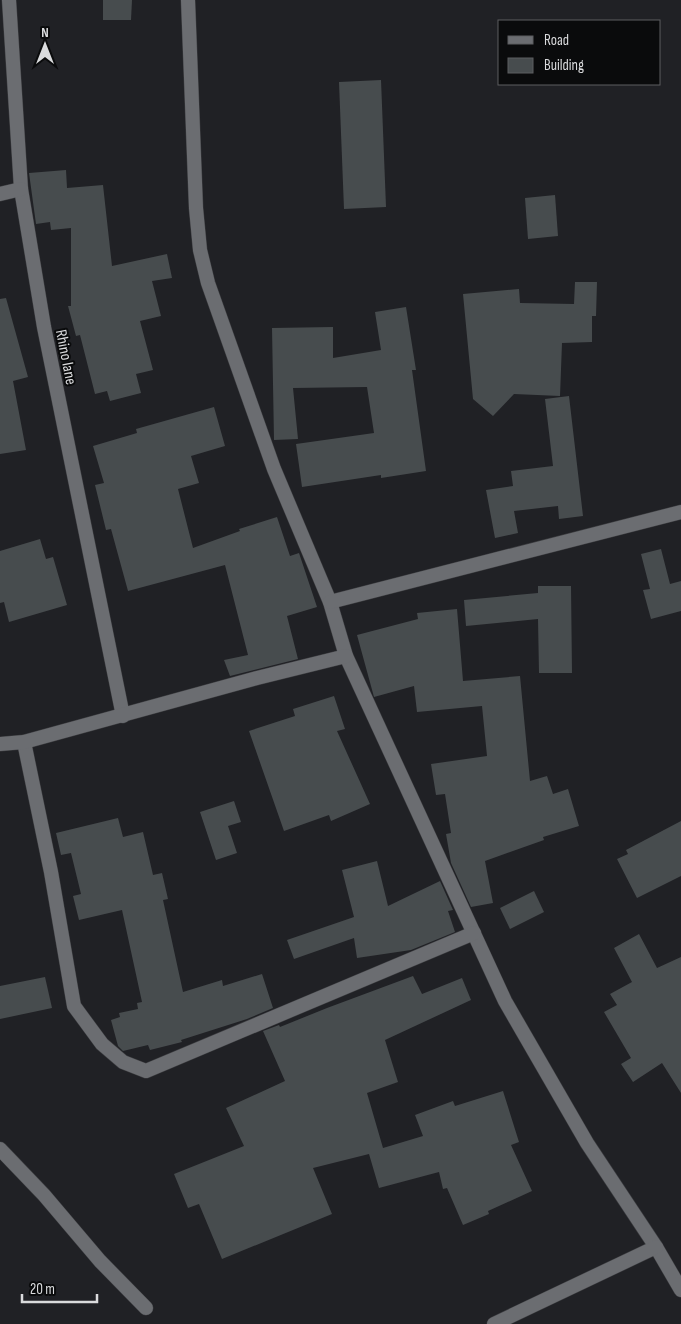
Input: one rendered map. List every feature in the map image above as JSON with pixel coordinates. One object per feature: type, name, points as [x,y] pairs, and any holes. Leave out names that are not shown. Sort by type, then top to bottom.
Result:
[{"type":"street","name":"Rhino lane","points":[[9,0],[21,189],[44,327],[123,716]]},
{"type":"street","points":[[188,0],[196,208],[200,250],[208,283],[274,469],[330,602],[346,656],[506,1001],[587,1143],[656,1247],[681,1290]]},
{"type":"street","points":[[0,194],[21,189]]},
{"type":"street","points":[[330,602],[681,512]]},
{"type":"street","points":[[0,744],[24,742],[257,678],[346,656]]},
{"type":"street","points":[[24,742],[51,872],[74,1006],[102,1044],[123,1062],[146,1071],[474,933]]},
{"type":"street","points":[[0,1148],[44,1195],[100,1261],[146,1308]]},
{"type":"street","points":[[494,1324],[656,1247]]},
{"type":"building","points":[[103,0],[132,0],[131,20],[103,20]]},
{"type":"building","points":[[381,80],[386,207],[344,209],[339,82]]},
{"type":"building","points":[[66,170],[67,188],[103,185],[112,266],[167,254],[172,278],[152,281],[161,316],[140,321],[153,370],[136,374],[141,393],[110,401],[107,391],[95,394],[80,335],[76,336],[68,306],[71,306],[71,228],[51,230],[50,222],[36,224],[29,173]]},
{"type":"building","points":[[555,195],[558,236],[528,239],[525,198]]},
{"type":"building","points":[[575,282],[597,282],[596,316],[592,316],[592,342],[562,343],[560,396],[514,394],[493,416],[473,399],[463,294],[519,289],[520,303],[574,304]]},
{"type":"building","points":[[6,298],[28,377],[13,381],[26,450],[0,454],[0,299]]},
{"type":"building","points":[[406,307],[416,370],[412,370],[426,471],[381,478],[381,475],[302,487],[296,444],[374,433],[367,387],[293,388],[298,439],[274,440],[272,328],[333,327],[333,358],[381,350],[375,312]]},
{"type":"building","points":[[569,396],[583,516],[559,519],[558,506],[514,511],[518,533],[495,538],[486,490],[513,486],[511,471],[553,466],[545,399]]},
{"type":"building","points":[[214,407],[225,446],[191,456],[199,483],[178,489],[193,548],[240,531],[239,529],[277,517],[290,556],[299,553],[317,607],[287,616],[298,659],[230,676],[224,660],[248,655],[225,565],[128,591],[111,529],[106,530],[95,485],[104,483],[93,446],[137,433],[136,429]]},
{"type":"building","points":[[40,539],[46,559],[53,557],[67,605],[9,622],[4,602],[0,603],[0,551]]},
{"type":"building","points":[[661,549],[670,584],[681,581],[681,611],[651,619],[643,590],[650,589],[641,554]]},
{"type":"building","points":[[538,586],[571,586],[572,673],[539,673],[538,619],[466,626],[464,600],[538,593]]},
{"type":"building","points":[[457,609],[463,681],[520,676],[530,781],[547,776],[553,794],[568,789],[579,826],[543,837],[544,840],[485,861],[493,903],[471,907],[451,863],[446,834],[451,833],[445,794],[436,795],[431,764],[487,756],[482,706],[417,712],[414,686],[374,697],[357,635],[418,619],[417,613]]},
{"type":"building","points":[[334,696],[345,729],[337,731],[370,804],[331,821],[329,815],[284,831],[249,731],[295,716],[293,709]]},
{"type":"building","points":[[234,801],[241,822],[228,826],[237,853],[216,860],[200,812]]},
{"type":"building","points":[[118,818],[123,837],[143,832],[153,875],[162,873],[168,899],[163,900],[183,992],[222,980],[223,986],[262,974],[273,1008],[247,1019],[181,1040],[182,1042],[150,1050],[148,1045],[123,1051],[118,1046],[111,1020],[120,1017],[119,1013],[138,1009],[137,1003],[142,1002],[122,910],[79,920],[73,896],[81,894],[71,853],[61,855],[56,833]]},
{"type":"building","points":[[681,821],[681,876],[637,898],[617,859],[628,854],[626,850]]},
{"type":"building","points":[[377,861],[388,906],[440,881],[453,910],[448,911],[455,932],[411,950],[357,958],[354,938],[294,959],[287,940],[354,917],[342,870]]},
{"type":"building","points":[[534,891],[544,912],[510,929],[500,908]]},
{"type":"building","points":[[639,934],[657,968],[681,957],[681,1093],[662,1063],[633,1082],[621,1064],[631,1058],[604,1012],[617,1005],[610,994],[632,982],[614,948]]},
{"type":"building","points":[[413,976],[422,994],[462,978],[471,1000],[385,1040],[398,1082],[367,1093],[383,1148],[423,1136],[415,1115],[453,1101],[455,1106],[503,1091],[519,1142],[511,1145],[532,1191],[488,1211],[489,1214],[463,1225],[447,1188],[443,1189],[439,1172],[379,1188],[369,1154],[313,1168],[332,1214],[222,1259],[199,1204],[188,1208],[174,1174],[244,1146],[226,1108],[285,1081],[263,1031],[279,1025],[280,1027]]},
{"type":"building","points":[[45,977],[52,1008],[0,1019],[0,986]]}]
